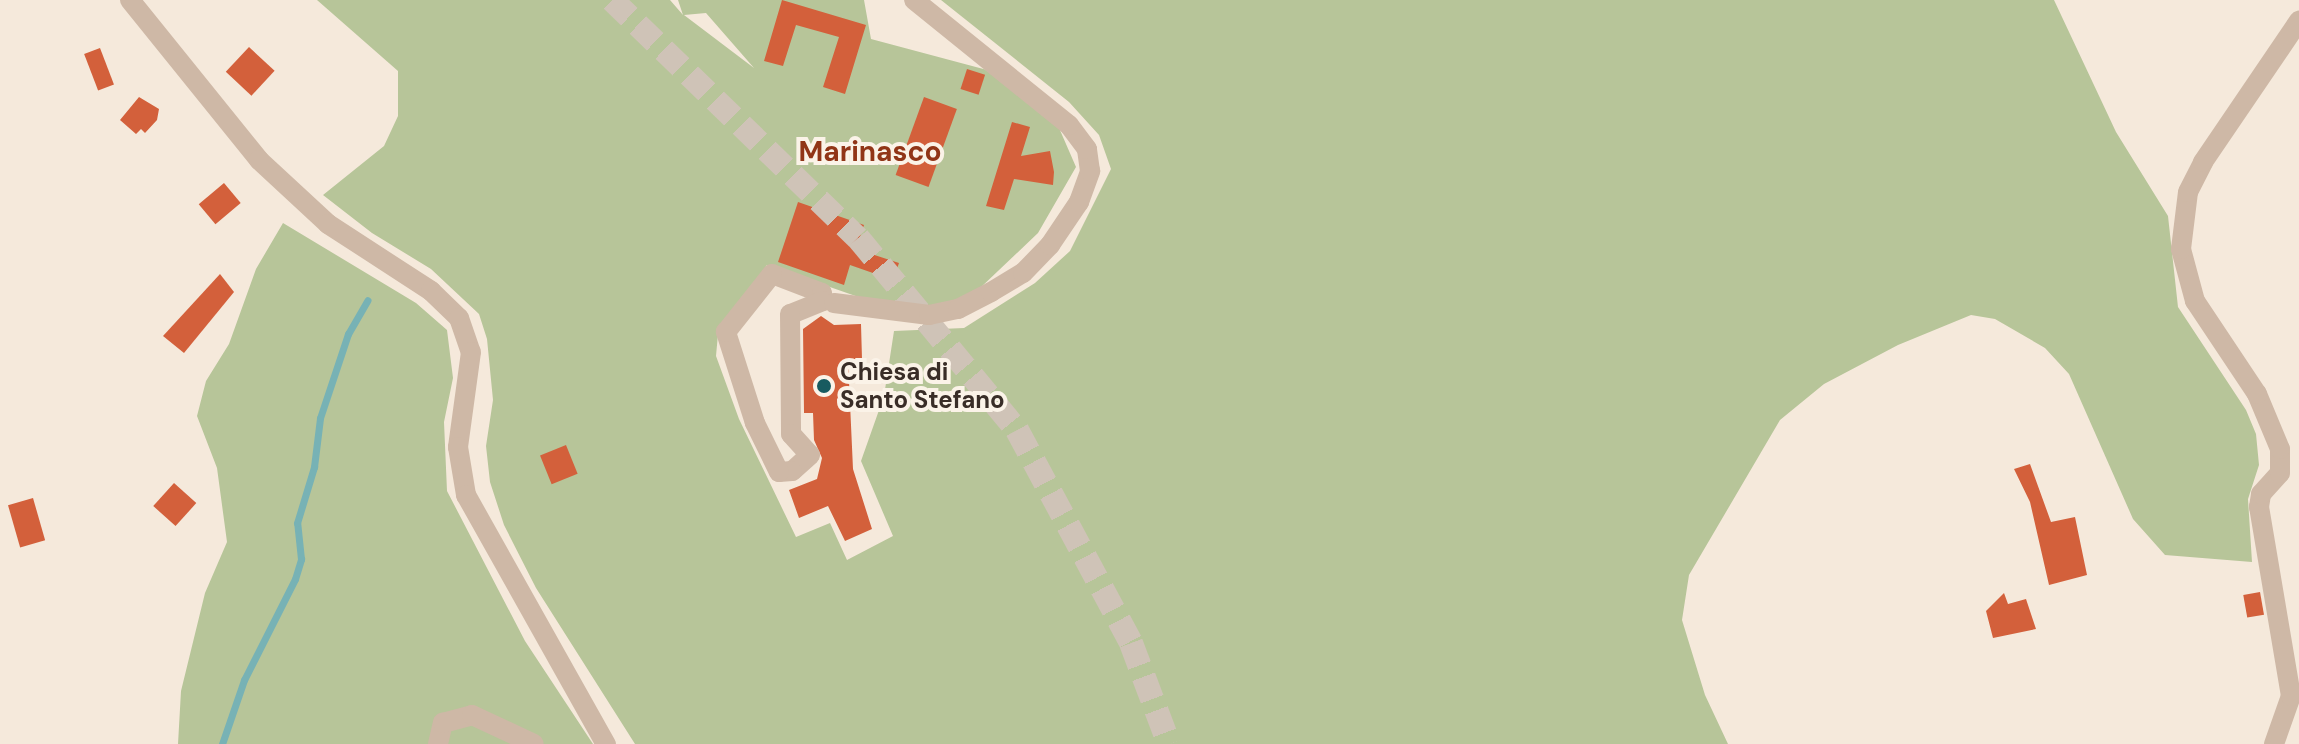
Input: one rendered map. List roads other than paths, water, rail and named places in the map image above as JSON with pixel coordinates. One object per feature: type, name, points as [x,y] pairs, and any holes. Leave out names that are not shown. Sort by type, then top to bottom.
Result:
[{"type":"street","points":[[130,0],[259,160],[328,224],[431,291],[459,318],[471,352],[458,447],[466,495],[606,744]]},
{"type":"street","points":[[828,298],[790,314],[791,434],[810,455],[792,471],[779,472],[755,423],[726,332],[772,274],[828,298],[929,315],[980,298],[1023,273],[1050,245],[1079,202],[1090,171],[1087,149],[1069,125],[914,0]]},
{"type":"street","points":[[2274,744],[2291,696],[2259,507],[2261,494],[2280,473],[2280,449],[2257,394],[2195,301],[2181,249],[2188,192],[2203,162],[2299,21]]},
{"type":"street","points":[[438,744],[443,723],[472,715],[534,744]]},
{"type":"waterway","points":[[222,744],[244,680],[295,579],[301,559],[297,523],[314,467],[320,418],[348,334],[368,300]]},
{"type":"tunnel","points":[[612,0],[858,238],[1017,430],[1131,643],[1169,744]]},
{"type":"place","name":"Chiesa di Santo Stefano","points":[[824,386]]},
{"type":"district","name":"Marinasco","points":[[870,152]]}]
